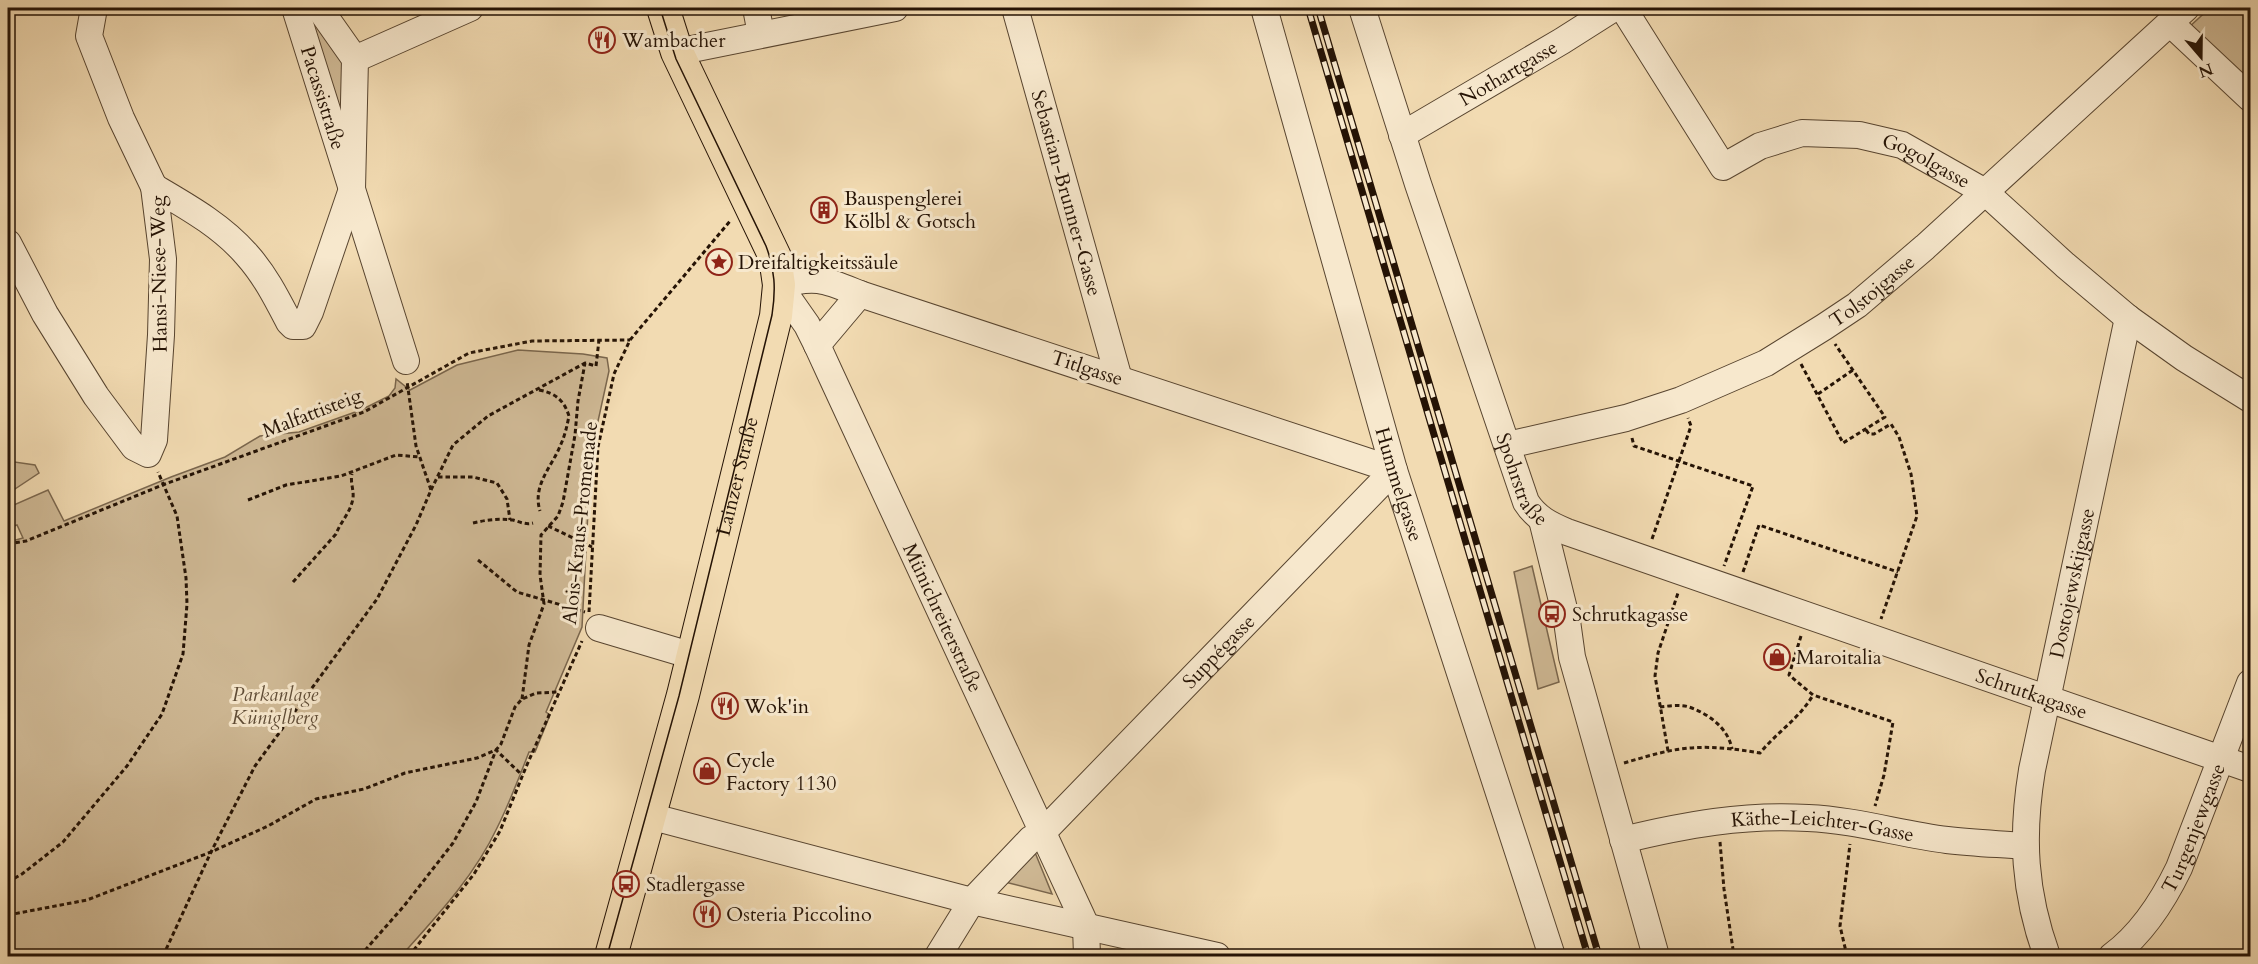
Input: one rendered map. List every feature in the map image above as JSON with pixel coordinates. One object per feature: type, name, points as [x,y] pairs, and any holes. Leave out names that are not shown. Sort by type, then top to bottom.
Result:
[{"type":"main road","name":"Lainzer Straße","points":[[611,957],[693,656],[776,316],[779,285],[775,257],[677,52],[663,8]]},
{"type":"street","points":[[94,8],[89,36],[121,118],[154,188]]},
{"type":"street","name":"Pacassistraße","points":[[295,8],[406,361]]},
{"type":"street","name":"Pacassistraße","points":[[319,8],[355,59],[352,189]]},
{"type":"street","points":[[355,59],[470,8]]},
{"type":"street","points":[[756,8],[761,34]]},
{"type":"street","points":[[677,52],[895,8]]},
{"type":"street","name":"Sebastian-Brunner-Gasse","points":[[1015,8],[1119,379]]},
{"type":"street","name":"Hummelgasse","points":[[1264,8],[1394,470],[1552,957]]},
{"type":"street","name":"Spohrstraße","points":[[1362,8],[1402,135],[1526,502],[1533,513],[1542,520],[1567,621],[1572,657],[1656,957]]},
{"type":"street","name":"Nothartgasse","points":[[1402,135],[1614,8]]},
{"type":"street","name":"Gogolgasse","points":[[1623,8],[1723,167],[1760,146],[1802,133],[1859,135],[1902,145],[1984,192],[2128,318],[2184,358],[2250,399]]},
{"type":"street","points":[[2174,14],[2250,98]]},
{"type":"street","name":"Tolstojgasse","points":[[1508,445],[1626,418],[1681,400],[1766,363],[1824,327],[1857,305],[1984,192],[2174,14]]},
{"type":"street","name":"Hansi-Niese-Weg","points":[[154,188],[202,216],[228,235],[248,256],[289,322],[298,328],[303,326],[310,312],[352,189]]},
{"type":"street","name":"Hansi-Niese-Weg","points":[[148,454],[154,440],[163,270],[154,188]]},
{"type":"street","points":[[8,243],[45,314],[96,396],[134,447],[148,454]]},
{"type":"street","name":"Titlgasse","points":[[779,285],[805,278],[826,280],[860,294],[1394,470]]},
{"type":"street","name":"Münichreiterstraße","points":[[779,285],[807,325],[817,345],[1043,832],[1086,926],[1087,957]]},
{"type":"street","points":[[817,345],[860,294]]},
{"type":"street","name":"Dostojewskijgasse","points":[[2047,957],[2030,898],[2024,846],[2026,807],[2128,318]]},
{"type":"street","name":"Suppégasse","points":[[938,957],[972,901],[1031,839],[1043,832],[1394,470]]},
{"type":"street","name":"Schrutkagasse","points":[[1542,520],[1567,532],[1684,574],[2250,769]]},
{"type":"street","points":[[590,625],[693,656]]},
{"type":"street","name":"Turgenjewgasse","points":[[2112,957],[2139,930],[2168,891],[2250,683]]},
{"type":"street","points":[[648,816],[972,901],[1217,957]]},
{"type":"street","name":"Käthe-Leichter-Gasse","points":[[1623,840],[1678,827],[1766,817],[1807,818],[1862,824],[1946,839],[2024,846]]},
{"type":"path","name":"Alois-Kraus-Promenade","points":[[409,957],[474,874],[500,831],[522,776],[590,625],[598,447],[614,374],[630,340],[748,200]]},
{"type":"path","points":[[1791,347],[1843,443],[1885,417],[1824,327]]},
{"type":"path","points":[[163,957],[255,766],[377,599],[416,525],[453,445],[488,416],[585,363],[596,366],[599,340]]},
{"type":"path","name":"Malfattisteig","points":[[8,544],[26,541],[165,484],[364,412],[469,353],[532,341],[630,340]]},
{"type":"path","points":[[406,361],[407,388],[416,446],[431,490]]},
{"type":"path","points":[[522,699],[529,645],[544,604],[540,575],[541,535],[558,516],[563,502],[585,363]]},
{"type":"path","points":[[1818,394],[1853,370]]},
{"type":"path","points":[[537,389],[551,392],[560,399],[569,416],[558,451],[541,480],[538,494],[540,511]]},
{"type":"path","points":[[1645,560],[1691,426],[1681,400]]},
{"type":"path","points":[[1626,418],[1634,446],[1753,486],[1726,588]]},
{"type":"path","points":[[1865,429],[1869,434],[1874,434],[1891,424],[1899,437],[1911,474],[1917,516],[1875,638]]},
{"type":"path","points":[[8,882],[63,842],[127,766],[162,714],[183,654],[187,604],[183,548],[177,516],[165,484],[148,454]]},
{"type":"path","points":[[248,500],[286,485],[331,479],[352,473],[380,459],[396,455],[420,457]]},
{"type":"path","points":[[293,582],[336,534],[348,513],[354,495],[352,473]]},
{"type":"path","points":[[438,477],[473,477],[497,483],[507,499],[510,520]]},
{"type":"path","points":[[473,523],[487,519],[533,523]]},
{"type":"path","points":[[1726,588],[1759,525],[1898,572]]},
{"type":"path","points":[[548,526],[592,547]]},
{"type":"path","points":[[478,560],[517,592],[543,600],[590,625]]},
{"type":"path","points":[[1668,751],[1655,676],[1658,653],[1684,574]]},
{"type":"path","points":[[1807,615],[1789,675],[1813,695],[1893,722],[1884,775],[1862,824],[1840,926],[1847,957]]},
{"type":"path","points":[[360,957],[404,906],[453,843],[476,801],[515,707],[522,699],[536,693],[559,692]]},
{"type":"path","points":[[1619,764],[1668,751],[1691,748],[1732,749],[1760,753],[1773,736],[1806,707],[1813,695]]},
{"type":"path","points":[[1660,707],[1689,707],[1709,717],[1724,728],[1731,740],[1732,749]]},
{"type":"path","points":[[8,915],[87,900],[212,852],[268,826],[316,799],[364,789],[405,773],[477,758],[496,750]]},
{"type":"path","points":[[496,750],[522,776]]},
{"type":"path","points":[[1718,821],[1724,889],[1734,957]]},
{"type":"green space","points":[[2210,8],[2250,8],[2250,84],[2188,28]]},
{"type":"green space","points":[[306,9],[345,59],[341,118]]},
{"type":"green space","name":"Parkanlage Küniglberg","points":[[518,350],[583,354],[607,358],[609,371],[591,453],[582,627],[546,712],[550,715],[535,752],[529,752],[506,810],[488,846],[466,880],[441,911],[401,956],[8,956],[8,542],[23,538],[17,525],[8,528],[8,461],[35,465],[39,473],[12,491],[14,505],[48,490],[64,521],[225,457],[260,436],[299,432],[361,410],[389,396],[395,388],[396,379],[410,390],[457,365]]},
{"type":"green space","points":[[1532,566],[1559,682],[1538,689],[1514,572]]},
{"type":"green space","points":[[1034,850],[1052,894],[1005,882]]},
{"type":"tram line","points":[[607,956],[679,696],[772,315],[774,297],[773,272],[766,246],[676,59],[660,8]]},
{"type":"railway","points":[[1308,8],[1588,956]]},
{"type":"railway","points":[[1318,8],[1599,956]]},
{"type":"place","name":"Wambacher","points":[[602,40]]},
{"type":"place","name":"Bauspenglerei Kölbl & Gotsch","points":[[824,210]]},
{"type":"place","name":"Dreifaltigkeitssäule","points":[[719,262]]},
{"type":"place","name":"Schrutkagasse","points":[[1552,614]]},
{"type":"place","name":"Maroitalia","points":[[1777,657]]},
{"type":"place","name":"Wok'in","points":[[725,706]]},
{"type":"place","name":"Cycle Factory 1130","points":[[707,771]]},
{"type":"place","name":"Stadlergasse","points":[[626,884]]},
{"type":"place","name":"Osteria Piccolino","points":[[707,914]]}]
